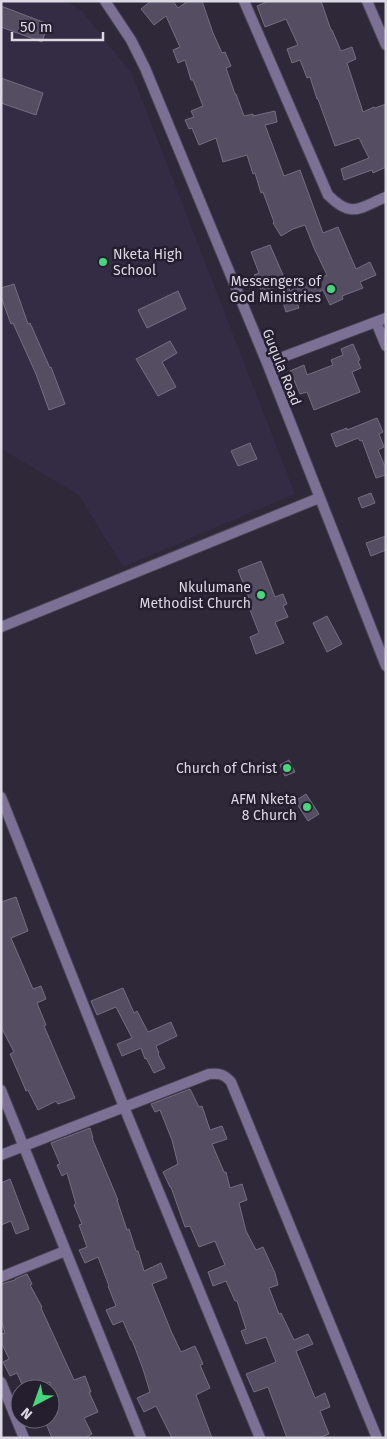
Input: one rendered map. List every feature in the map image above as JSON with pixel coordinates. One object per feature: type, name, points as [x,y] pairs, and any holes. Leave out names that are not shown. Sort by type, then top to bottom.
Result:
[{"type":"street","name":"Guqula Road","points":[[105,1],[131,40],[145,68],[267,363],[386,666]]},
{"type":"street","points":[[244,1],[328,195],[344,208],[351,210],[386,197]]},
{"type":"street","points":[[366,1],[386,45]]},
{"type":"street","points":[[267,363],[381,320],[386,346]]},
{"type":"street","points":[[1,626],[319,498]]},
{"type":"street","points":[[1,797],[124,1107],[260,1438]]},
{"type":"street","points":[[1,1155],[209,1074],[221,1074],[226,1077],[231,1082],[378,1438]]},
{"type":"street","points":[[1,1090],[141,1438]]},
{"type":"street","points":[[1,1278],[65,1251]]},
{"type":"street","points":[[1,1382],[24,1438]]},
{"type":"shaded area","name":"Nketa High School","points":[[1,1],[67,1],[82,11],[132,74],[295,494],[123,567],[79,495],[1,449]]},
{"type":"building","points":[[151,1],[173,1],[178,8],[188,1],[202,1],[213,33],[222,53],[225,52],[231,66],[226,68],[244,116],[275,111],[277,122],[265,125],[284,176],[300,170],[323,233],[338,227],[356,269],[370,262],[376,275],[360,282],[363,288],[342,296],[343,299],[330,305],[323,290],[297,302],[299,308],[286,312],[278,286],[262,293],[254,275],[259,273],[251,252],[270,245],[290,291],[307,282],[308,284],[327,275],[305,225],[281,236],[273,223],[263,192],[261,193],[247,155],[223,162],[216,138],[199,145],[192,128],[189,129],[185,120],[194,117],[191,111],[203,106],[193,80],[191,80],[185,60],[178,63],[173,50],[180,47],[166,16],[154,25],[141,9]]},
{"type":"building","points":[[269,1],[321,1],[341,51],[352,47],[356,59],[347,63],[363,112],[386,104],[386,167],[373,173],[372,170],[344,180],[341,169],[369,158],[359,138],[335,146],[310,77],[307,78],[300,60],[292,63],[287,49],[298,45],[286,19],[265,27],[257,6]]},
{"type":"building","points":[[1,6],[48,24],[42,42],[1,27]]},
{"type":"building","points":[[1,78],[43,93],[36,115],[1,103]]},
{"type":"building","points":[[14,284],[28,324],[30,323],[51,367],[65,404],[49,410],[36,374],[13,323],[11,324],[1,297],[1,288]]},
{"type":"building","points":[[178,291],[186,309],[147,328],[138,310]]},
{"type":"building","points":[[170,341],[177,353],[162,362],[176,387],[158,396],[136,359]]},
{"type":"building","points":[[353,344],[360,360],[358,361],[361,368],[352,372],[360,392],[314,410],[307,392],[300,394],[290,371],[304,365],[307,375],[333,365],[331,360],[343,355],[341,349]]},
{"type":"building","points":[[377,418],[383,432],[379,434],[384,447],[378,450],[386,469],[386,475],[376,478],[362,440],[360,441],[358,438],[336,447],[331,434]]},
{"type":"building","points":[[250,443],[257,459],[238,466],[231,451]]},
{"type":"building","points":[[371,493],[375,503],[362,508],[358,498]]},
{"type":"building","points":[[386,536],[386,550],[371,556],[366,543]]},
{"type":"building","name":"Nkulumane Methodist Church","points":[[261,561],[275,597],[283,594],[287,604],[283,606],[288,617],[275,622],[284,643],[256,654],[250,637],[259,633],[250,610],[253,609],[238,570]]},
{"type":"building","points":[[327,616],[342,644],[327,652],[313,623]]},
{"type":"building","name":"Church of Christ","points":[[289,760],[295,772],[285,776],[280,765]]},
{"type":"building","name":"AFM Nketa 8 Church","points":[[306,794],[319,814],[308,821],[295,801]]},
{"type":"building","points":[[16,897],[28,931],[11,938],[33,989],[41,986],[46,999],[37,1003],[46,1025],[44,1026],[75,1098],[58,1104],[56,1101],[38,1110],[28,1090],[26,1091],[10,1054],[14,1052],[1,1027],[1,902]]},
{"type":"building","points":[[123,988],[134,1013],[137,1011],[148,1032],[171,1022],[177,1036],[156,1046],[165,1068],[154,1073],[145,1059],[141,1048],[122,1056],[117,1044],[132,1038],[116,1007],[97,1015],[91,1001]]},
{"type":"building","points":[[190,1089],[199,1107],[202,1106],[210,1130],[222,1126],[227,1139],[212,1144],[224,1172],[226,1172],[230,1188],[242,1184],[247,1200],[239,1203],[246,1231],[256,1250],[263,1247],[275,1273],[278,1285],[269,1288],[279,1314],[281,1313],[294,1340],[308,1334],[313,1344],[296,1351],[315,1398],[325,1393],[330,1407],[320,1411],[329,1434],[318,1438],[287,1438],[268,1387],[254,1392],[246,1374],[276,1362],[266,1337],[246,1344],[241,1331],[246,1329],[237,1301],[235,1301],[226,1281],[213,1286],[208,1272],[225,1265],[215,1241],[199,1247],[190,1226],[185,1227],[171,1187],[163,1172],[178,1164],[172,1140],[160,1110],[155,1112],[151,1104]]},
{"type":"building","points":[[90,1128],[92,1138],[118,1200],[127,1230],[129,1229],[136,1251],[138,1251],[144,1271],[161,1263],[167,1278],[152,1284],[181,1352],[195,1346],[203,1364],[200,1365],[210,1388],[196,1395],[212,1438],[172,1438],[156,1406],[144,1412],[137,1398],[150,1392],[143,1369],[123,1321],[113,1325],[106,1310],[116,1306],[98,1257],[85,1263],[79,1250],[87,1247],[79,1225],[82,1224],[74,1205],[76,1204],[67,1173],[62,1176],[57,1165],[60,1164],[51,1143]]},
{"type":"building","points":[[10,1179],[29,1229],[16,1234],[11,1221],[1,1225],[1,1183]]},
{"type":"building","points":[[27,1274],[32,1284],[30,1285],[42,1307],[74,1380],[85,1376],[91,1392],[89,1392],[98,1412],[84,1418],[92,1434],[85,1438],[52,1438],[48,1429],[60,1429],[60,1379],[20,1379],[17,1373],[10,1376],[3,1362],[9,1359],[1,1342],[1,1334],[5,1333],[1,1320],[1,1284]]},
{"type":"place","name":"Nketa High School","points":[[103,262]]},
{"type":"place","name":"Messengers of God Ministries","points":[[331,289]]},
{"type":"place","name":"Nkulumane Methodist Church","points":[[261,595]]},
{"type":"place","name":"Church of Christ","points":[[287,768]]},
{"type":"place","name":"AFM Nketa 8 Church","points":[[307,807]]}]
